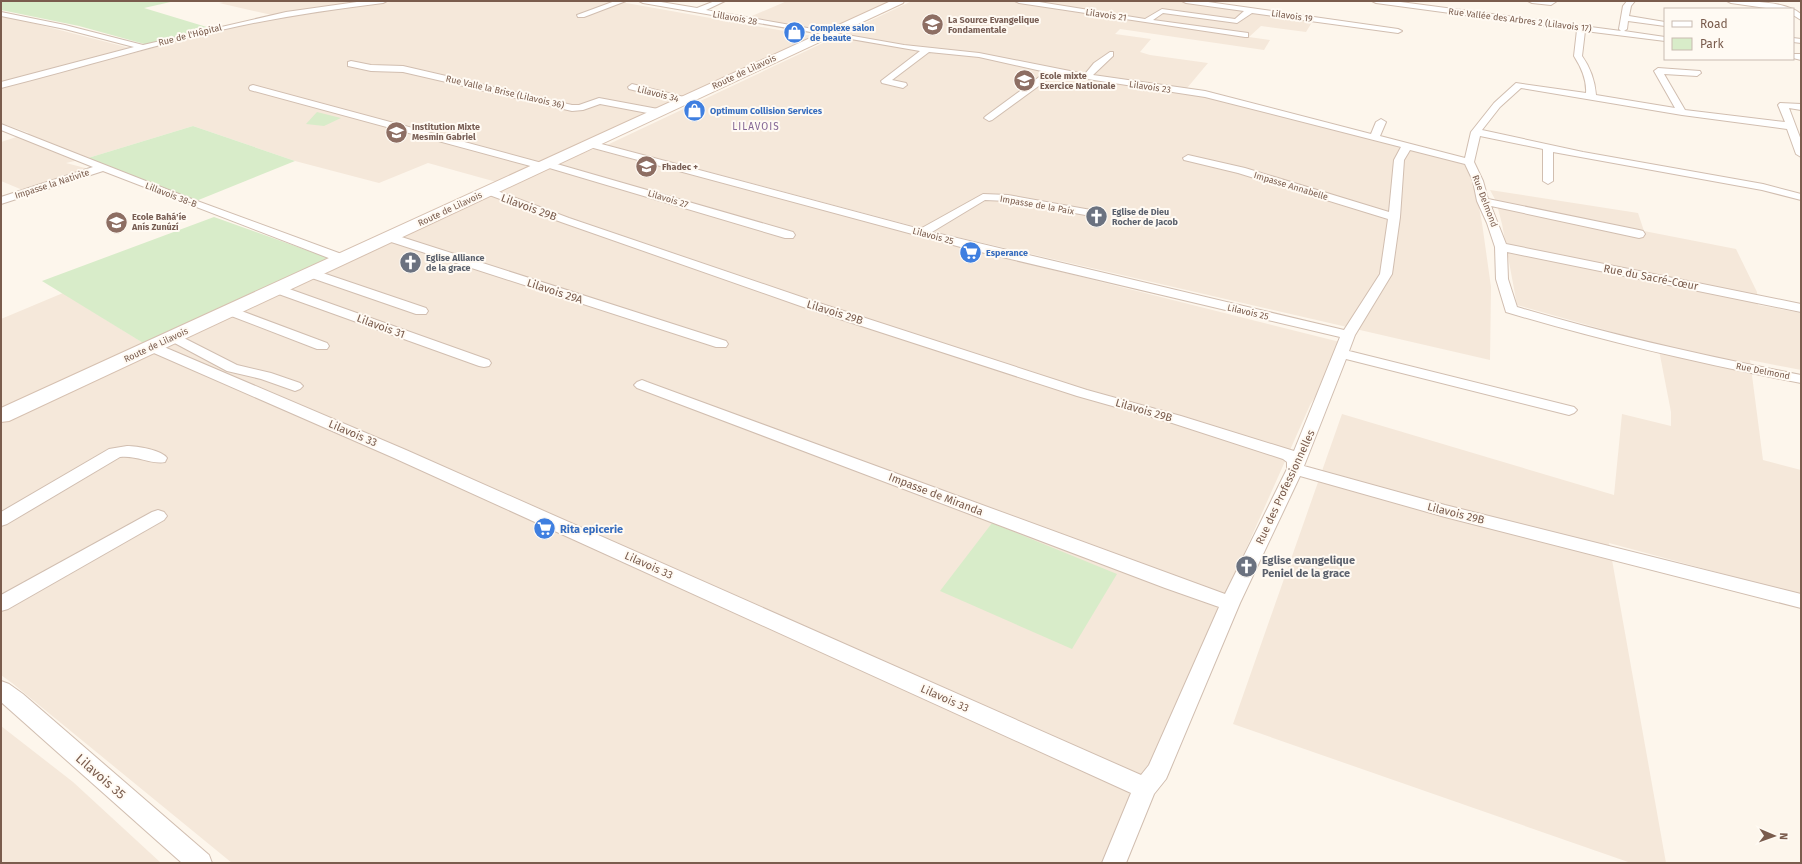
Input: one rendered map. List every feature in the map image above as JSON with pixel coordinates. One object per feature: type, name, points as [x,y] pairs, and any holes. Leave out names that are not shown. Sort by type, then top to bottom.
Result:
[{"type":"main road","name":"Route de Lilavois","points":[[1,416],[899,1]]},
{"type":"street","name":"Rue de l'Hôpital","points":[[1,85],[144,47],[260,19],[383,1]]},
{"type":"street","points":[[581,15],[622,1]]},
{"type":"street","name":"Lillavois 28","points":[[644,1],[826,34]]},
{"type":"street","points":[[697,11],[721,1]]},
{"type":"street","name":"Lilavois 21","points":[[1020,1],[1245,35]]},
{"type":"street","name":"Lilavois 19","points":[[1186,1],[1398,31]]},
{"type":"street","name":"Rue Vallée des Arbres 2 (Lilavois 17)","points":[[1376,1],[1431,5],[1664,39]]},
{"type":"street","points":[[1532,1],[1551,3],[1553,1]]},
{"type":"street","points":[[1623,33],[1627,6],[1631,1]]},
{"type":"street","points":[[1731,1],[1792,8]]},
{"type":"street","points":[[1769,1],[1792,8]]},
{"type":"street","points":[[1146,21],[1162,11],[1237,21],[1250,10]]},
{"type":"street","points":[[1794,10],[1801,18]]},
{"type":"street","points":[[1,14],[65,27],[144,47]]},
{"type":"street","points":[[1625,18],[1664,24]]},
{"type":"street","points":[[1581,28],[1578,56],[1583,63],[1590,85],[1591,97]]},
{"type":"street","name":"Lilavois 23","points":[[826,34],[926,50],[999,58],[1087,78],[1205,94],[1469,162]]},
{"type":"street","points":[[903,84],[885,81],[926,50]]},
{"type":"street","points":[[1087,78],[1097,65],[1110,54]]},
{"type":"street","name":"Rue Valle la Brise (Lilavois 36)","points":[[351,64],[371,68],[398,68],[572,108],[580,108],[613,94]]},
{"type":"street","points":[[989,118],[1053,71]]},
{"type":"street","points":[[1682,112],[1658,71],[1697,73]]},
{"type":"street","name":"Rue Delmond","points":[[1790,126],[1682,112],[1519,85],[1497,105],[1476,132],[1469,162],[1478,181],[1483,202],[1493,223],[1501,247],[1502,279],[1511,308],[1549,321],[1643,346],[1801,379]]},
{"type":"street","name":"Lilavois 34","points":[[632,87],[685,100]]},
{"type":"street","name":"Lilavois 27","points":[[253,88],[307,104],[544,165],[789,235]]},
{"type":"street","points":[[599,101],[658,112]]},
{"type":"street","points":[[1801,107],[1783,106],[1801,154]]},
{"type":"street","points":[[1374,138],[1381,122]]},
{"type":"street","name":"Lillavois 38-B","points":[[1,127],[102,168],[342,258]]},
{"type":"street","points":[[1476,132],[1728,182],[1763,187],[1801,197]]},
{"type":"street","name":"Lilavois 25","points":[[590,144],[972,246],[1348,336]]},
{"type":"street","name":"Rue des Professionnelles","points":[[1114,863],[1145,788],[1158,772],[1230,603],[1295,469],[1348,336],[1386,274],[1394,217],[1399,160],[1406,147]]},
{"type":"street","points":[[1548,147],[1548,181]]},
{"type":"street","name":"Impasse Annabelle","points":[[1188,158],[1241,170],[1394,217]]},
{"type":"street","name":"Impasse la Nativite","points":[[1,200],[102,168]]},
{"type":"street","name":"Lilavois 29B","points":[[488,191],[572,222],[814,306],[1082,393],[1175,419],[1289,455],[1295,460],[1295,469],[1444,511],[1801,602]]},
{"type":"street","name":"Impasse de la Paix","points":[[922,233],[983,197],[1008,198],[1091,213]]},
{"type":"street","points":[[1483,202],[1639,234]]},
{"type":"street","name":"Lilavois 29A","points":[[389,237],[721,344]]},
{"type":"street","name":"Rue du Sacré-Cœur","points":[[1501,247],[1801,308]]},
{"type":"street","points":[[311,273],[421,311]]},
{"type":"street","name":"Lilavois 31","points":[[278,289],[484,363]]},
{"type":"street","points":[[231,311],[322,346]]},
{"type":"street","points":[[174,337],[232,368],[266,376],[295,386]]},
{"type":"street","name":"Lilavois 33","points":[[152,347],[400,454],[1145,788]]},
{"type":"street","points":[[1341,353],[1569,410]]},
{"type":"street","name":"Impasse de Miranda","points":[[642,384],[1172,583],[1230,603]]},
{"type":"street","points":[[1,520],[115,453],[126,450],[134,450],[159,458]]},
{"type":"street","points":[[1,604],[158,516]]},
{"type":"street","name":"Lilavois 35","points":[[1,690],[15,700],[200,863]]},
{"type":"shaded area","points":[[228,1],[364,1],[272,15],[219,3]]},
{"type":"shaded area","points":[[401,1],[615,1],[818,37],[500,183],[428,163],[379,183],[295,161],[193,126],[88,158],[66,163],[89,169],[25,191],[1,181],[1,142],[29,133],[1,123],[1,87],[247,24],[363,5]]},
{"type":"shaded area","points":[[787,1],[896,1],[826,34],[745,19]]},
{"type":"shaded area","points":[[912,1],[1189,1],[1314,19],[1306,32],[1261,26],[1249,37],[1270,40],[1264,50],[1120,29],[1115,34],[1151,39],[1140,52],[1150,55],[1208,63],[1182,94],[1220,99],[1471,166],[1482,223],[1491,287],[1490,360],[940,233],[607,145]]},
{"type":"shaded area","points":[[1,15],[130,48],[1,82]]},
{"type":"shaded area","points":[[594,149],[950,244],[1348,344],[1310,405],[1146,774],[1109,863],[232,863],[1,675],[1,423],[552,165]]},
{"type":"shaded area","points":[[1490,190],[1638,213],[1644,231],[1736,249],[1757,292],[1758,305],[1801,313],[1801,370],[1750,360],[1763,460],[1801,470],[1801,595],[1609,543],[1666,863],[1631,863],[1233,724],[1342,414],[1614,495],[1622,414],[1671,426],[1671,412],[1658,345],[1517,305],[1502,224],[1496,201]]},
{"type":"shaded area","points":[[63,293],[148,346],[1,413],[1,319]]},
{"type":"shaded area","points":[[1,726],[73,782],[161,863],[1,863]]},
{"type":"green space","points":[[1,1],[175,1],[144,8],[210,28],[148,45],[79,26],[1,10]]},
{"type":"green space","points":[[317,112],[341,118],[324,126],[306,124]]},
{"type":"green space","points":[[193,126],[295,161],[196,201],[88,158]]},
{"type":"green space","points":[[214,217],[334,260],[148,346],[42,281]]},
{"type":"green space","points":[[992,523],[1117,574],[1072,649],[940,591]]},
{"type":"place","name":"La Source Evangelique Fondamentale","points":[[932,25]]},
{"type":"place","name":"Complexe salon de beaute","points":[[794,33]]},
{"type":"place","name":"Ecole mixte Exercice Nationale","points":[[1025,81]]},
{"type":"place","name":"Optimum Collision Services","points":[[695,111]]},
{"type":"place","name":"Institution Mixte Mesmin Gabriel","points":[[397,132]]},
{"type":"place","name":"Fhadec +","points":[[646,167]]},
{"type":"place","name":"Eglise de Dieu Rocher de Jacob","points":[[1096,217]]},
{"type":"place","name":"Ecole Bahá'íe Anís Zunúzí","points":[[117,222]]},
{"type":"place","name":"Esperance","points":[[971,253]]},
{"type":"place","name":"Eglise Alliance de la grace","points":[[410,263]]},
{"type":"place","name":"Rita epicerie","points":[[544,529]]},
{"type":"place","name":"Eglise evangelique Peniel de la grace","points":[[1246,566]]},
{"type":"district","name":"LILAVOIS","points":[[756,126]]}]
